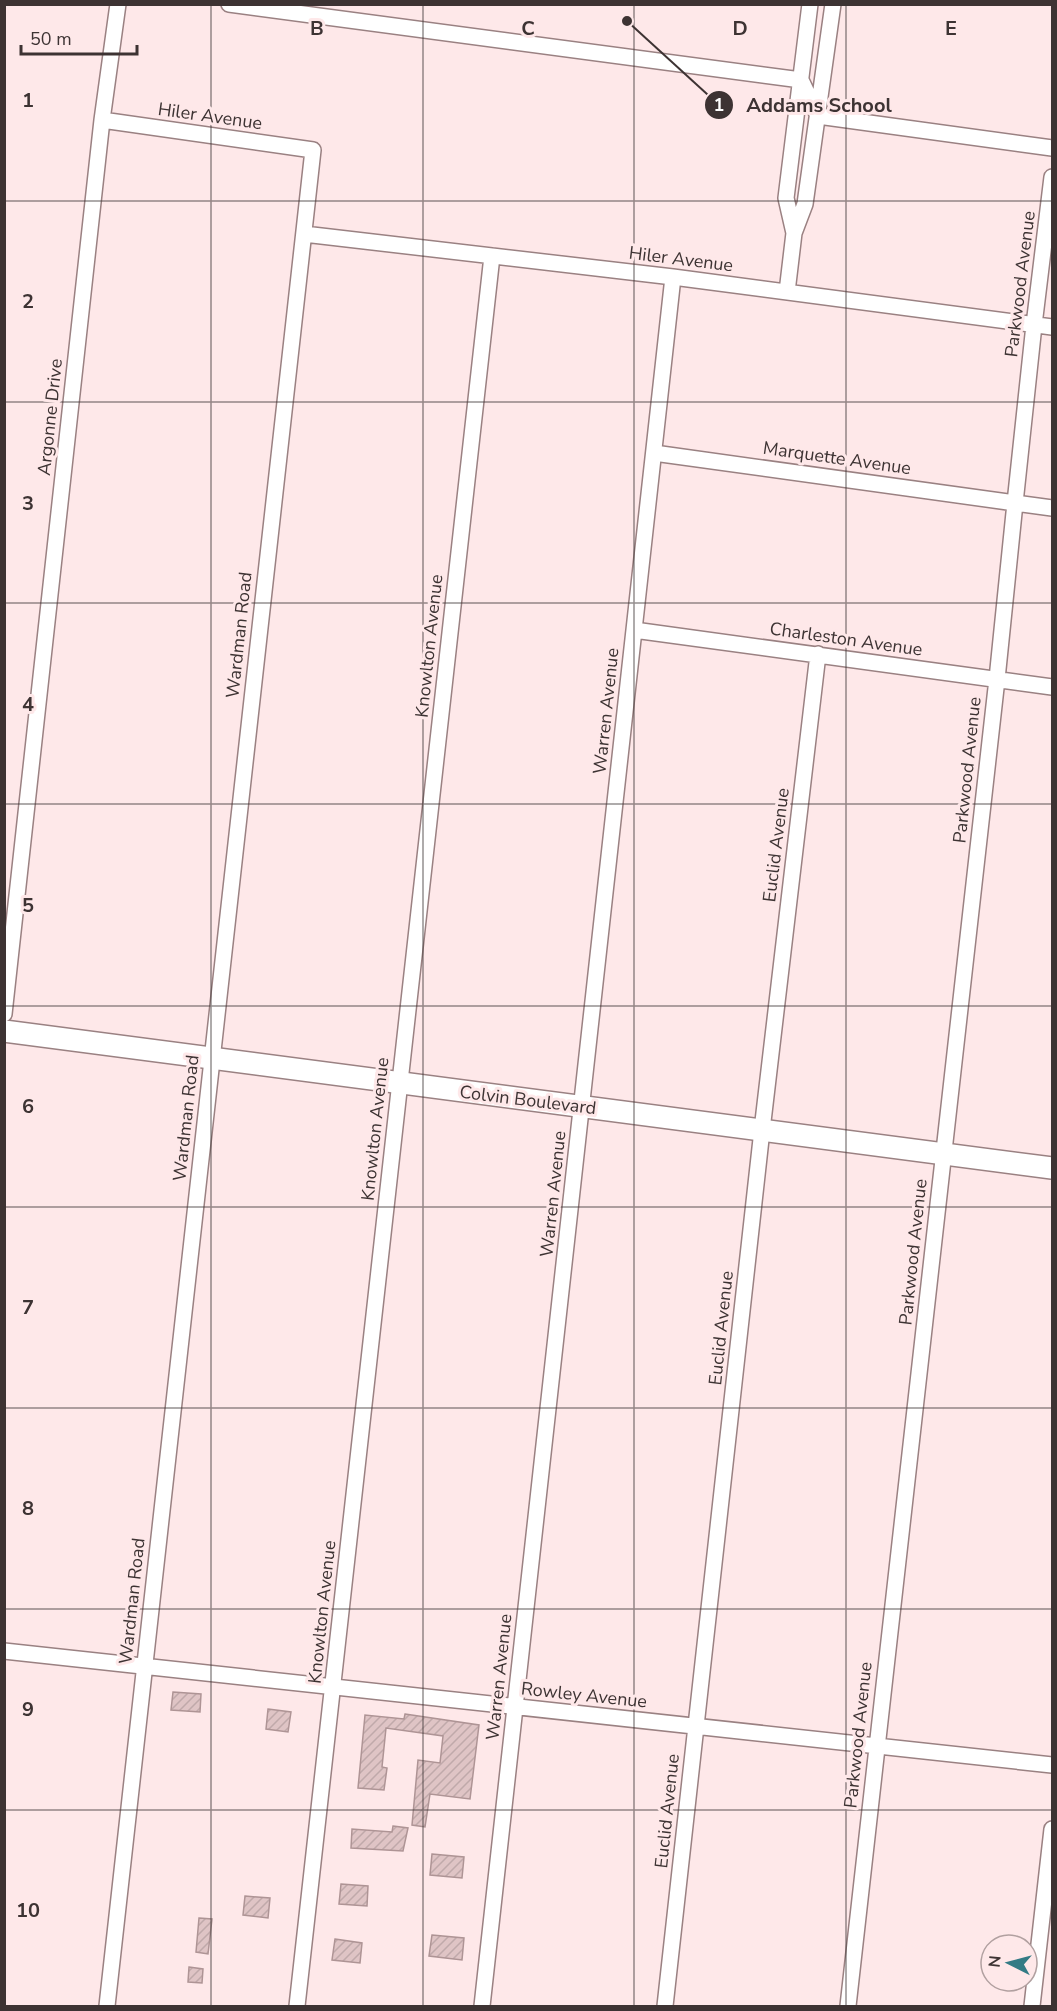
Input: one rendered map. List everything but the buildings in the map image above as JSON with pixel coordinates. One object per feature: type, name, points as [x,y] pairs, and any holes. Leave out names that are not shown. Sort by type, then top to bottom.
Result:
[{"type":"street","name":"Argonne Drive","points":[[4,1014],[102,120],[118,4]]},
{"type":"street","points":[[229,4],[801,80]]},
{"type":"street","points":[[794,233],[786,198],[810,4]]},
{"type":"street","points":[[786,292],[794,233],[805,204],[833,4]]},
{"type":"street","points":[[801,80],[818,116]]},
{"type":"street","points":[[818,116],[1053,148]]},
{"type":"street","name":"Hiler Avenue","points":[[102,120],[313,150]]},
{"type":"street","name":"Wardman Road","points":[[107,2007],[313,150]]},
{"type":"street","name":"Parkwood Avenue","points":[[848,2007],[997,680],[1034,325],[1053,177]]},
{"type":"street","name":"Hiler Avenue","points":[[304,234],[673,277],[1053,327]]},
{"type":"street","name":"Knowlton Avenue","points":[[297,2007],[492,256]]},
{"type":"street","name":"Warren Avenue","points":[[482,2007],[673,277]]},
{"type":"street","name":"Marquette Avenue","points":[[654,453],[1053,508]]},
{"type":"street","name":"Charleston Avenue","points":[[634,630],[1053,687]]},
{"type":"street","name":"Euclid Avenue","points":[[665,2007],[762,1130],[818,654]]},
{"type":"street","name":"Colvin Boulevard","points":[[4,1030],[1053,1168]]},
{"type":"street","name":"Rowley Avenue","points":[[4,1651],[1053,1765]]},
{"type":"street","points":[[1032,2007],[1053,1829]]},
{"type":"place","name":"Addams School","points":[[627,21]]}]
